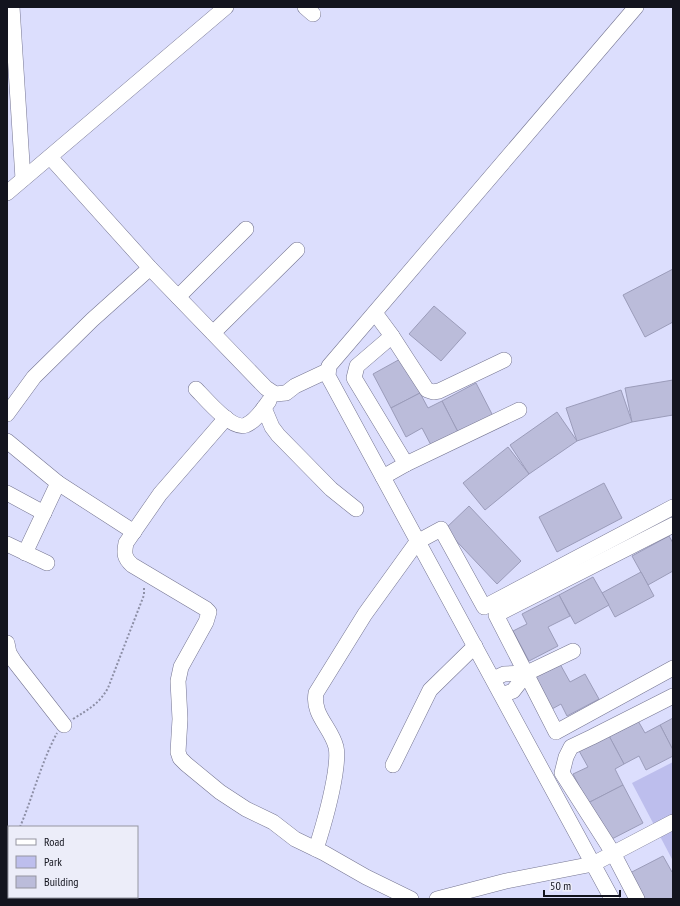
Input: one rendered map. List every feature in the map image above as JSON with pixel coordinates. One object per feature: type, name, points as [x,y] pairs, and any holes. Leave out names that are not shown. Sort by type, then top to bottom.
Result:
[{"type":"street","points":[[12,7],[23,179]]},
{"type":"street","points":[[7,193],[226,7]]},
{"type":"street","points":[[612,899],[502,695],[417,542],[328,376],[327,371],[329,366],[374,312],[636,7]]},
{"type":"street","points":[[50,157],[150,268],[266,388],[275,394],[286,393],[295,386],[327,371]]},
{"type":"street","points":[[178,296],[246,229]]},
{"type":"street","points":[[213,333],[297,250]]},
{"type":"street","points":[[8,412],[34,377],[92,320],[150,268]]},
{"type":"street","points":[[374,312],[392,336],[427,390],[433,392],[439,391],[504,360]]},
{"type":"street","points":[[392,336],[357,366],[354,378],[406,464]]},
{"type":"street","points":[[196,389],[226,418],[238,426],[245,426],[251,422],[275,394]]},
{"type":"street","points":[[264,408],[272,427],[278,435],[331,489],[356,509]]},
{"type":"street","points":[[382,477],[519,410]]},
{"type":"street","points":[[226,418],[160,494],[126,543],[124,551],[126,559],[143,573],[209,612],[206,622],[181,668],[178,681],[180,719],[178,752],[180,758],[220,792],[246,809],[273,822],[295,839],[316,849],[366,878],[410,899]]},
{"type":"street","points":[[7,441],[58,483],[134,532]]},
{"type":"street","points":[[25,553],[58,483]]},
{"type":"street","points":[[7,492],[44,514]]},
{"type":"street","points":[[316,849],[331,799],[337,762],[336,748],[332,737],[316,710],[314,702],[316,693],[365,614],[417,542],[441,529],[484,606],[673,508]]},
{"type":"street","points":[[673,525],[496,615],[556,732],[673,668]]},
{"type":"street","points":[[7,544],[47,563]]},
{"type":"street","points":[[7,643],[9,653],[14,661],[64,725]]},
{"type":"street","points":[[393,765],[430,690],[474,646]]},
{"type":"street","points":[[493,679],[504,674],[526,672],[573,651]]},
{"type":"street","points":[[502,695],[512,690],[526,672]]},
{"type":"street","points":[[636,899],[613,853],[562,773],[566,757],[571,747],[673,696]]},
{"type":"street","points":[[437,899],[506,881],[593,864],[673,822]]},
{"type":"path","points":[[20,826],[30,805],[50,744],[57,732],[64,725],[94,706],[102,698],[108,688],[144,595],[143,573]]},
{"type":"green space","points":[[673,762],[673,861],[632,783]]},
{"type":"building","points":[[673,269],[673,322],[645,337],[623,295]]},
{"type":"building","points":[[434,306],[466,333],[441,361],[409,334]]},
{"type":"building","points":[[402,358],[420,393],[391,408],[373,374]]},
{"type":"building","points":[[673,380],[673,415],[632,422],[625,388]]},
{"type":"building","points":[[476,383],[493,416],[459,434],[442,401]]},
{"type":"building","points":[[621,390],[632,422],[577,441],[566,408]]},
{"type":"building","points":[[420,393],[428,408],[442,401],[459,434],[432,447],[422,428],[406,437],[391,408]]},
{"type":"building","points":[[557,412],[577,441],[529,474],[510,445]]},
{"type":"building","points":[[508,447],[529,474],[485,510],[463,483]]},
{"type":"building","points":[[604,483],[622,518],[557,552],[539,517]]},
{"type":"building","points":[[469,506],[521,561],[497,584],[445,529]]},
{"type":"building","points":[[669,536],[673,543],[673,571],[648,585],[632,556]]},
{"type":"building","points":[[641,572],[654,596],[615,617],[602,593]]},
{"type":"building","points":[[593,577],[609,605],[575,624],[559,595]]},
{"type":"building","points":[[559,595],[570,616],[548,627],[558,646],[529,661],[513,631],[527,624],[522,614]]},
{"type":"building","points":[[560,664],[570,682],[585,674],[599,699],[567,716],[561,704],[552,709],[535,677]]},
{"type":"building","points":[[673,718],[673,750],[660,725]]},
{"type":"building","points":[[637,719],[645,733],[660,725],[673,750],[673,756],[646,770],[639,756],[624,764],[608,734]]},
{"type":"building","points":[[608,734],[624,764],[615,769],[623,785],[588,803],[573,774],[588,767],[578,749]]},
{"type":"building","points":[[623,785],[643,823],[608,841],[588,803]]},
{"type":"building","points":[[663,856],[672,872],[673,871],[673,899],[642,899],[628,874]]}]
